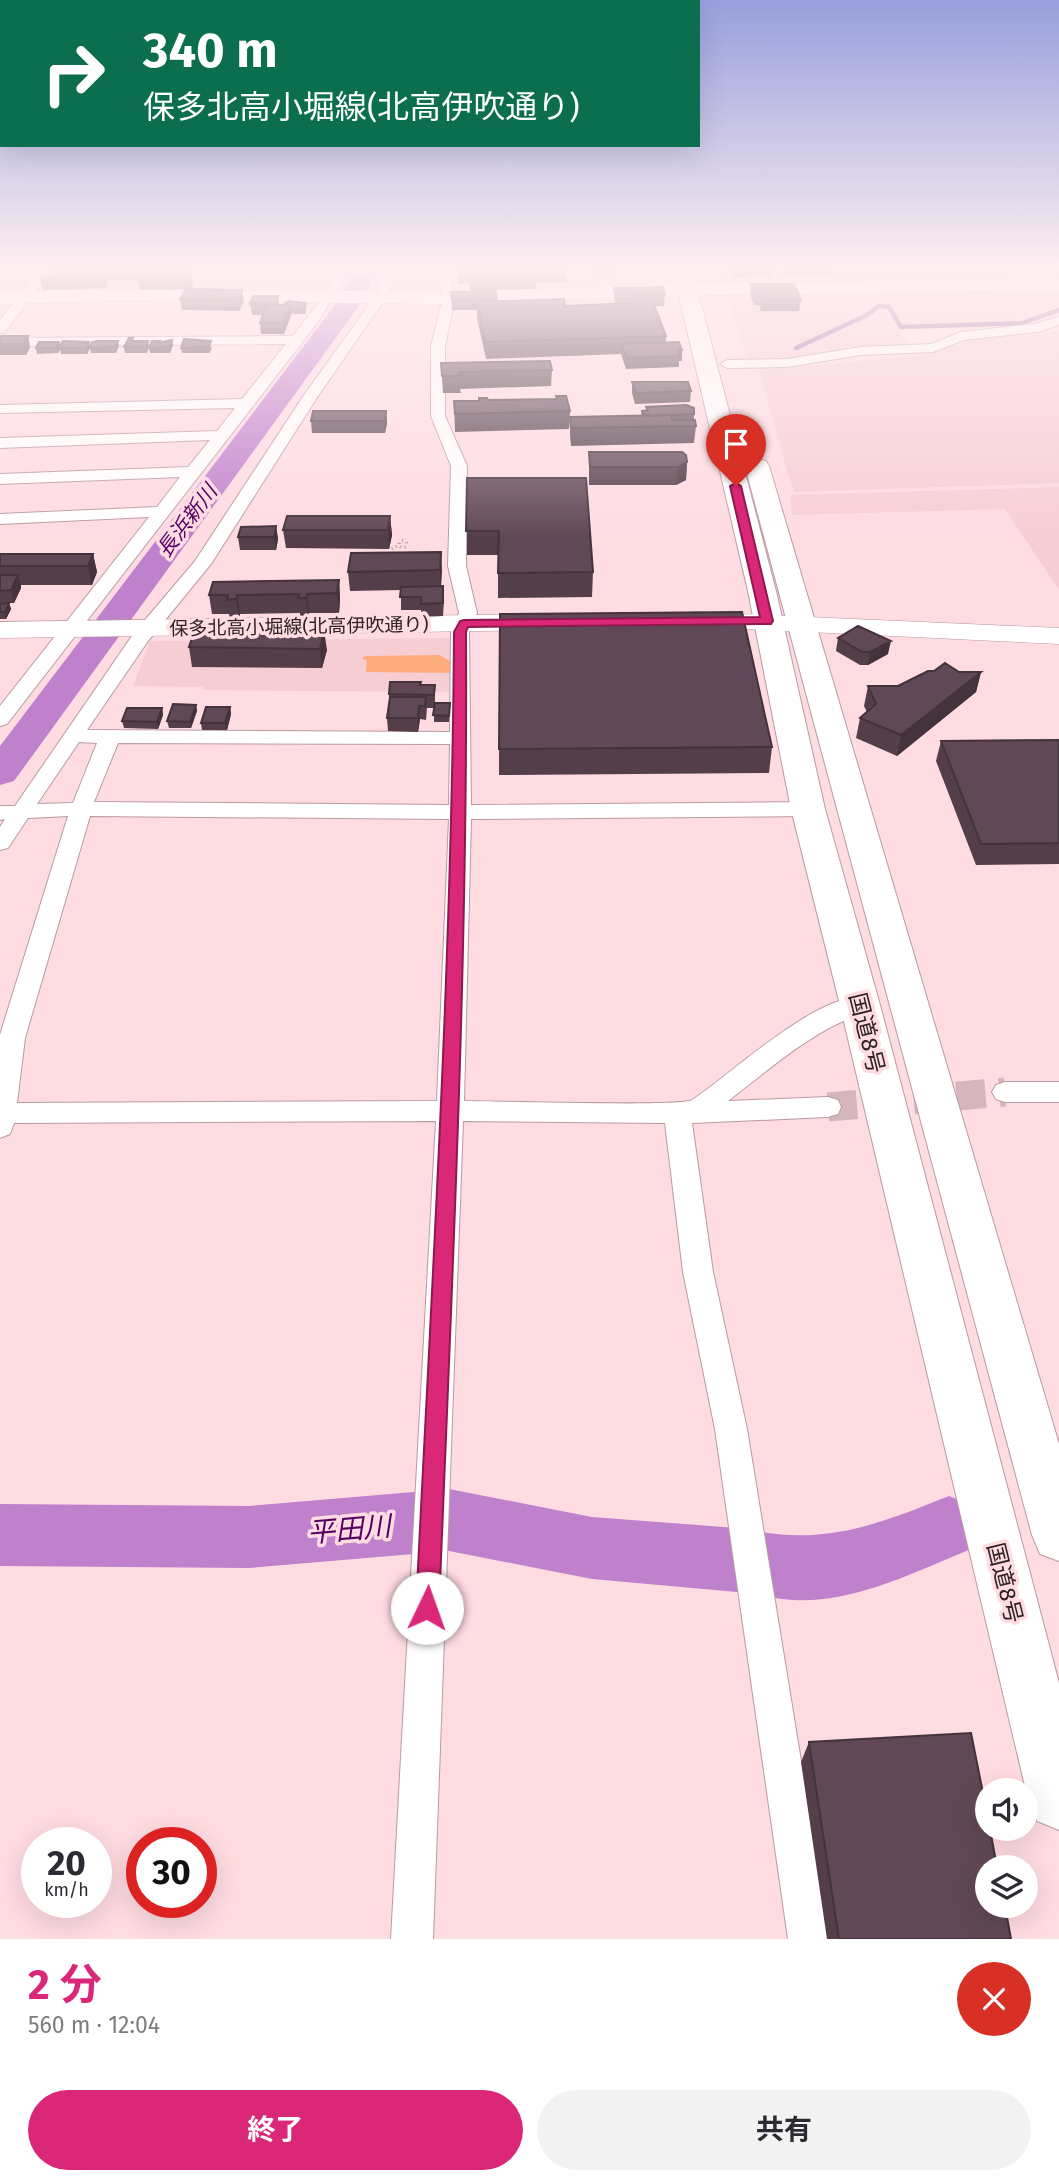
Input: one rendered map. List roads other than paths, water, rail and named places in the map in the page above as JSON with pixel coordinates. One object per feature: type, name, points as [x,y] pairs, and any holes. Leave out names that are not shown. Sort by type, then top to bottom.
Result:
[{"type":"highway","name":"国道8号","points":[[710,356],[762,591],[784,622]]},
{"type":"highway","name":"国道8号","points":[[724,356],[784,622],[1059,1535]]},
{"type":"highway","name":"国道8号","points":[[784,622],[774,645],[808,808],[1059,1799]]},
{"type":"street","points":[[0,720],[74,629],[159,512],[194,472],[282,356]]},
{"type":"street","points":[[0,843],[11,813],[73,736],[145,628],[202,564],[338,356]]},
{"type":"street","points":[[412,1939],[450,1111],[460,812],[460,632],[468,613],[457,566],[459,466],[438,416],[438,356]]},
{"type":"street","points":[[727,364],[786,363],[830,356]]},
{"type":"street","points":[[0,409],[246,403]]},
{"type":"street","points":[[0,443],[222,435]]},
{"type":"street","points":[[0,478],[194,472]]},
{"type":"street","points":[[0,519],[159,512]]},
{"type":"street","points":[[668,620],[784,622],[1059,636]]},
{"type":"street","name":"保多北高小堀線(北高伊吹通り)","points":[[0,630],[569,622]]},
{"type":"street","points":[[73,736],[458,737]]},
{"type":"street","points":[[110,737],[81,809],[12,1038],[1,1120],[450,1111],[686,1113],[828,1107]]},
{"type":"street","points":[[11,813],[81,809],[460,812],[808,808]]},
{"type":"street","points":[[686,1113],[775,1049],[834,1013],[860,1005]]},
{"type":"street","points":[[1005,1092],[1059,1092]]},
{"type":"street","points":[[686,1113],[687,1203],[712,1359],[731,1429],[809,1939]]},
{"type":"waterway","name":"長浜新川","points":[[0,773],[309,356]]},
{"type":"waterway","name":"平田川","points":[[0,1535],[249,1537],[449,1520],[592,1548],[737,1560]]},
{"type":"waterway","name":"平田川","points":[[760,1564],[810,1569],[834,1566],[880,1554],[949,1527]]},
{"type":"tunnel","points":[[828,1107],[1005,1092]]}]
